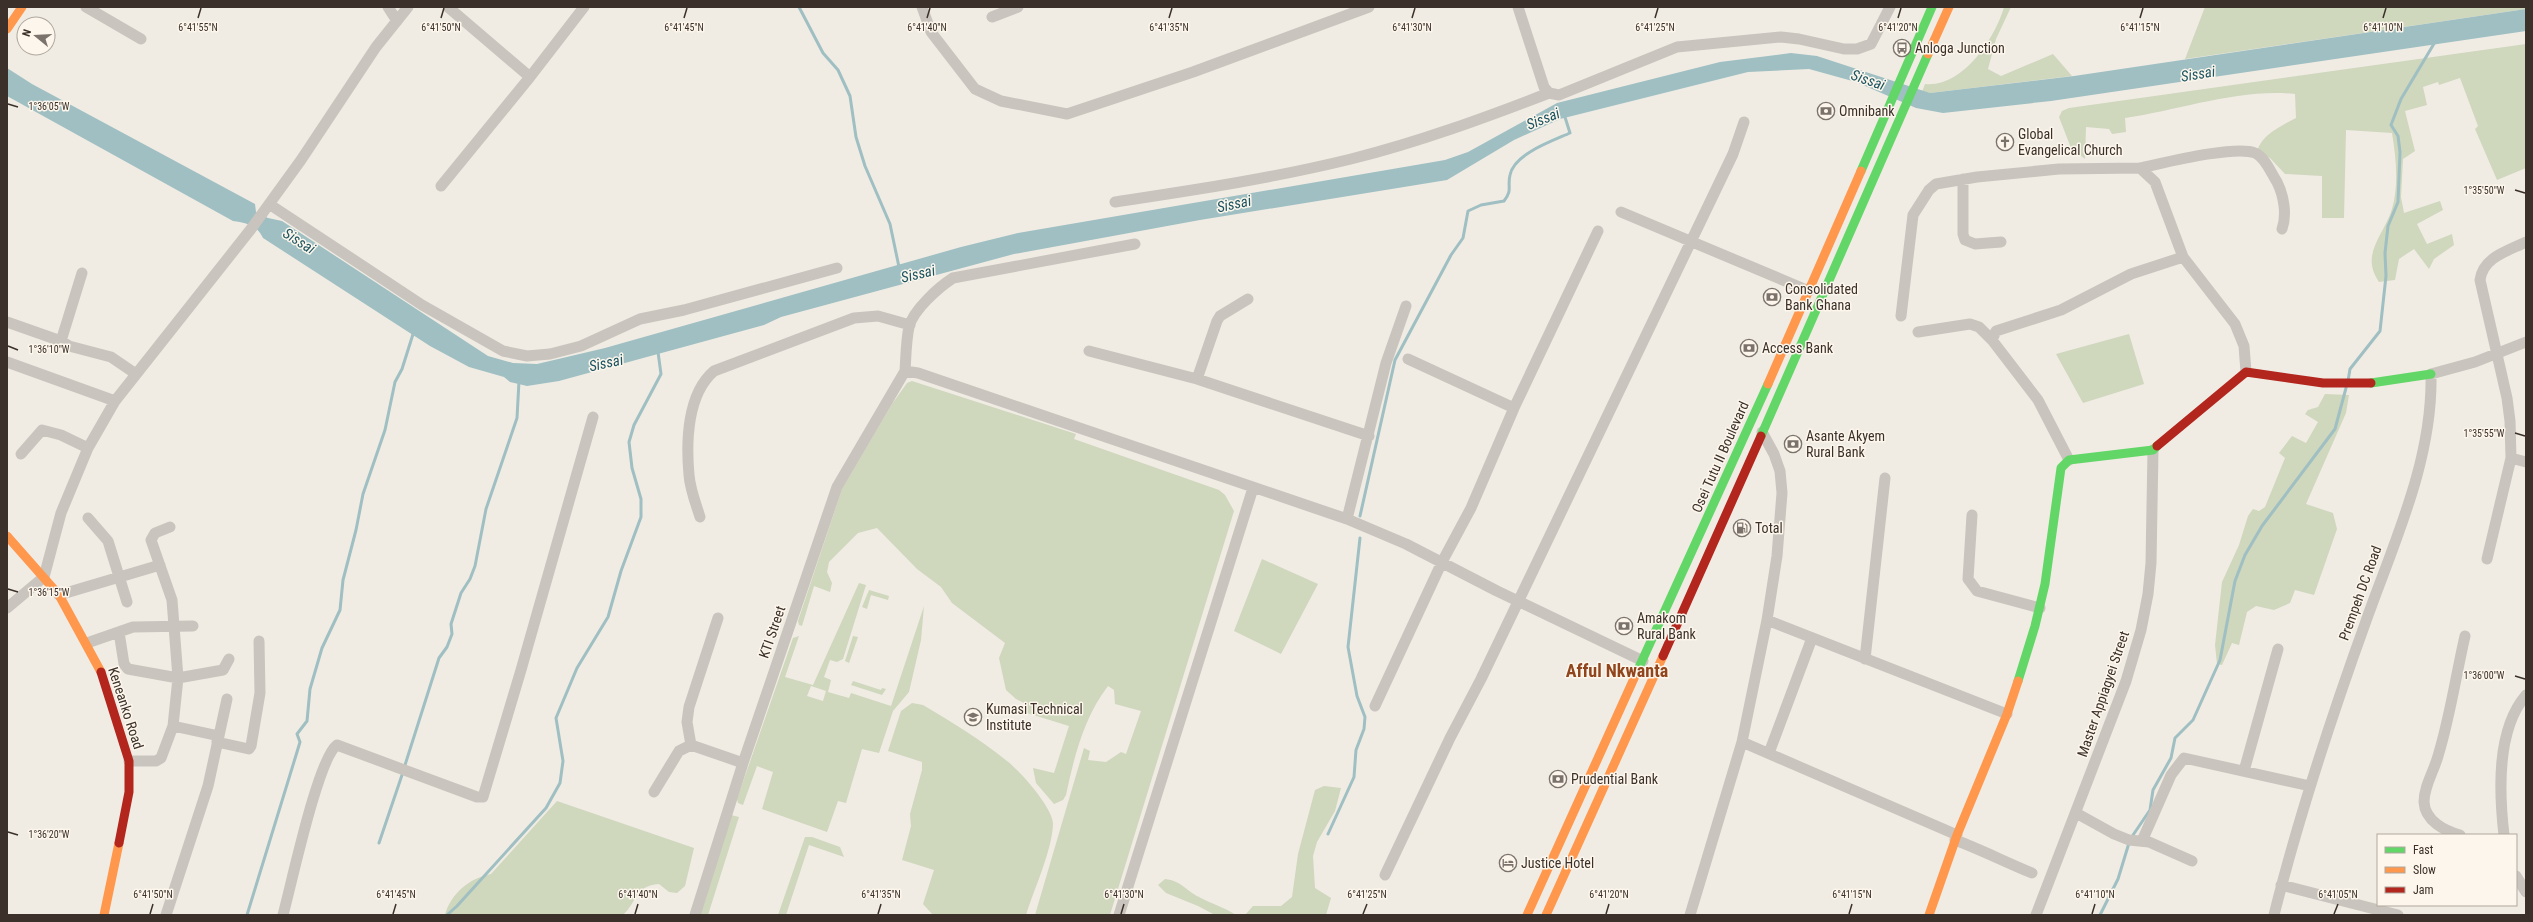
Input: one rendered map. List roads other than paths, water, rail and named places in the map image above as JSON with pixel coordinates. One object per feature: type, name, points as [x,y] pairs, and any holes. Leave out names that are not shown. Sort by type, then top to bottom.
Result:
[{"type":"main road","points":[[7,30],[22,7]]},
{"type":"main road","name":"Osei Tutu II Boulevard","points":[[1527,915],[1809,291],[1932,7]]},
{"type":"main road","name":"Osei Tutu II Boulevard","points":[[1546,915],[1905,112],[1950,7]]},
{"type":"main road","points":[[1929,915],[1956,837],[2007,714],[2040,608],[2059,473],[2069,460],[2153,450],[2246,372],[2333,384],[2381,382],[2431,374]]},
{"type":"main road","name":"Keneanko Road","points":[[7,536],[58,595],[87,643],[105,681],[129,761],[127,809],[104,915]]},
{"type":"street","points":[[86,7],[141,38]]},
{"type":"street","points":[[388,7],[397,21]]},
{"type":"street","points":[[7,608],[44,577],[61,513],[88,448],[115,401],[251,229],[408,7]]},
{"type":"street","points":[[448,7],[530,77]]},
{"type":"street","points":[[441,186],[530,77],[584,7]]},
{"type":"street","points":[[922,7],[931,32],[975,89],[1001,101],[1067,114],[1193,72],[1368,7]]},
{"type":"street","points":[[992,17],[1018,7]]},
{"type":"street","points":[[1518,7],[1544,87],[1549,93]]},
{"type":"street","points":[[1115,202],[1218,187],[1351,159],[1466,125],[1549,93],[1559,95],[1677,47],[1781,37],[1799,39],[1844,49],[1857,49],[1871,44],[1890,7]]},
{"type":"street","points":[[1385,875],[1450,738],[1481,679],[1517,601],[1733,154],[1744,122]]},
{"type":"street","points":[[1901,316],[1913,215],[1929,190],[1936,184],[2059,169],[2140,168],[2236,150],[2256,153],[2265,162],[2280,189],[2285,214],[2282,229]]},
{"type":"street","points":[[2140,168],[2155,182],[2183,257],[2235,324],[2244,346],[2246,372]]},
{"type":"street","points":[[1962,180],[1963,234],[1965,240],[1975,244],[2000,242]]},
{"type":"street","points":[[267,206],[422,305],[503,351],[527,356],[550,354],[581,346],[640,319],[684,310],[837,268]]},
{"type":"street","points":[[1621,212],[1809,291]]},
{"type":"street","points":[[1375,706],[1442,562],[1471,508],[1514,408],[1598,231]]},
{"type":"street","points":[[2487,559],[2511,458],[2508,404],[2480,275],[2493,258],[2526,242]]},
{"type":"street","points":[[1135,244],[953,278],[939,287],[915,315],[910,325],[905,371],[918,373],[1347,519],[1380,532],[1517,601],[1643,661]]},
{"type":"street","points":[[1992,340],[1996,332],[2061,310],[2131,274],[2183,257]]},
{"type":"street","points":[[60,341],[82,273]]},
{"type":"street","points":[[1196,380],[1220,316],[1248,299]]},
{"type":"street","points":[[1347,519],[1369,436],[1386,363],[1406,306]]},
{"type":"street","points":[[700,517],[689,476],[689,431],[696,400],[703,380],[714,370],[854,318],[878,316],[910,325]]},
{"type":"street","points":[[7,322],[60,341],[69,346],[111,357],[136,374]]},
{"type":"street","points":[[1918,332],[1970,324],[1979,327],[1992,340],[2038,400],[2069,460]]},
{"type":"street","points":[[2431,374],[2496,354],[2526,342]]},
{"type":"street","points":[[1089,351],[1196,380],[1369,436]]},
{"type":"street","points":[[1408,359],[1514,408]]},
{"type":"street","points":[[7,362],[115,401]]},
{"type":"street","name":"KTI Street","points":[[695,915],[743,763],[837,487],[905,371]]},
{"type":"street","name":"Prempeh DC Road","points":[[2274,915],[2310,786],[2411,496],[2430,416],[2431,374]]},
{"type":"street","points":[[283,915],[316,790],[328,755],[337,745],[477,797],[483,797],[593,417]]},
{"type":"street","points":[[21,454],[42,430],[60,435],[88,448]]},
{"type":"street","points":[[1690,915],[1742,742],[1767,620],[1779,541],[1782,493],[1780,471],[1774,454],[1762,432]]},
{"type":"street","name":"Master Appiagyei Street","points":[[2036,915],[2126,681],[2145,613],[2151,563],[2153,450]]},
{"type":"street","points":[[2511,458],[2526,462]]},
{"type":"street","points":[[1865,659],[1885,478]]},
{"type":"street","points":[[1119,915],[1253,488]]},
{"type":"street","points":[[1972,515],[1968,579],[1972,587],[1977,591],[2040,608]]},
{"type":"street","points":[[88,518],[108,540],[121,578],[127,602]]},
{"type":"street","points":[[129,761],[156,761],[161,758],[173,726],[178,678],[172,600],[151,540],[155,533],[170,527]]},
{"type":"street","points":[[58,595],[121,578],[160,565]]},
{"type":"street","points":[[690,745],[686,722],[689,708],[718,618]]},
{"type":"street","points":[[1767,620],[2007,714]]},
{"type":"street","points":[[87,643],[133,627],[193,626]]},
{"type":"street","points":[[119,632],[125,668],[178,678],[223,670],[228,659]]},
{"type":"street","points":[[2456,834],[2446,831],[2430,818],[2424,804],[2427,784],[2438,756],[2465,636]]},
{"type":"street","points":[[1769,753],[1812,638]]},
{"type":"street","points":[[173,726],[218,739],[244,749],[249,749],[251,746],[260,693],[259,641]]},
{"type":"street","points":[[2244,771],[2278,649]]},
{"type":"street","points":[[2504,834],[2500,795],[2505,747],[2513,719],[2526,694]]},
{"type":"street","points":[[166,915],[208,786],[226,700]]},
{"type":"street","points":[[1742,742],[1956,837],[1988,852],[1994,858],[2032,873]]},
{"type":"street","points":[[654,792],[679,751],[690,745],[743,763]]},
{"type":"street","points":[[2142,841],[2172,775],[2184,758],[2310,786]]},
{"type":"street","points":[[2076,813],[2114,834],[2130,840],[2142,841],[2192,861]]},
{"type":"street","points":[[2517,878],[2526,892]]},
{"type":"street","points":[[2282,885],[2398,915]]},
{"type":"water","name":"Sissai","points":[[2526,9],[2526,31],[2051,101],[1943,113],[1916,108],[1856,82],[1809,69],[1748,72],[1560,119],[1514,140],[1447,180],[1200,220],[1014,254],[781,317],[764,325],[559,381],[527,386],[510,382],[504,377],[469,367],[430,346],[263,238],[255,227],[233,221],[7,96],[7,68],[32,84],[255,204],[256,212],[268,218],[282,221],[488,356],[513,363],[537,364],[605,348],[961,247],[1018,233],[1445,160],[1468,152],[1557,103],[1720,62],[1791,53],[1817,56],[1930,93],[2074,76]]},
{"type":"waterway","name":"Sissai","points":[[799,7],[823,53],[838,70],[850,96],[856,137],[865,166],[890,224],[899,267]]},
{"type":"waterway","points":[[2348,381],[2350,369],[2380,331],[2386,276],[2385,253],[2388,226],[2398,202],[2400,152],[2398,136],[2391,125],[2401,99],[2435,42]]},
{"type":"waterway","name":"Sissai","points":[[1360,516],[1395,360],[1451,255],[1463,238],[1468,211],[1481,205],[1504,201],[1509,191],[1509,179],[1513,167],[1535,149],[1570,133],[1564,114]]},
{"type":"waterway","points":[[247,915],[300,742],[297,734],[307,721],[310,689],[322,648],[340,610],[343,580],[356,530],[363,494],[385,430],[395,382],[402,369],[414,331]]},
{"type":"waterway","points":[[447,915],[457,906],[546,808],[560,783],[563,761],[556,718],[577,668],[608,617],[621,571],[641,517],[641,499],[632,468],[629,442],[634,425],[661,374],[658,352]]},
{"type":"waterway","points":[[405,765],[439,658],[447,647],[452,634],[451,624],[461,593],[470,579],[475,566],[486,509],[517,418],[519,381]]},
{"type":"waterway","points":[[2131,838],[2150,810],[2153,790],[2171,758],[2175,738],[2193,720],[2220,660],[2235,581],[2245,555],[2262,526],[2335,429],[2346,388]]},
{"type":"waterway","points":[[1328,834],[1354,777],[1356,750],[1364,729],[1365,717],[1357,696],[1348,647],[1360,538]]},
{"type":"waterway","points":[[379,843],[402,775]]},
{"type":"waterway","points":[[2100,915],[2118,879],[2129,843]]},
{"type":"place","name":"Anloga Junction","points":[[1902,48]]},
{"type":"place","name":"Omnibank","points":[[1826,111]]},
{"type":"place","name":"Global Evangelical Church","points":[[2005,142]]},
{"type":"place","name":"Consolidated Bank Ghana","points":[[1772,297]]},
{"type":"place","name":"Access Bank","points":[[1749,348]]},
{"type":"place","name":"Asante Akyem Rural Bank","points":[[1793,444]]},
{"type":"place","name":"Total","points":[[1742,528]]},
{"type":"place","name":"Amakom Rural Bank","points":[[1624,626]]},
{"type":"place","name":"Kumasi Technical Institute","points":[[973,717]]},
{"type":"place","name":"Prudential Bank","points":[[1558,779]]},
{"type":"place","name":"Justice Hotel","points":[[1508,863]]},
{"type":"district","name":"Afful Nkwanta","points":[[1617,670]]}]
